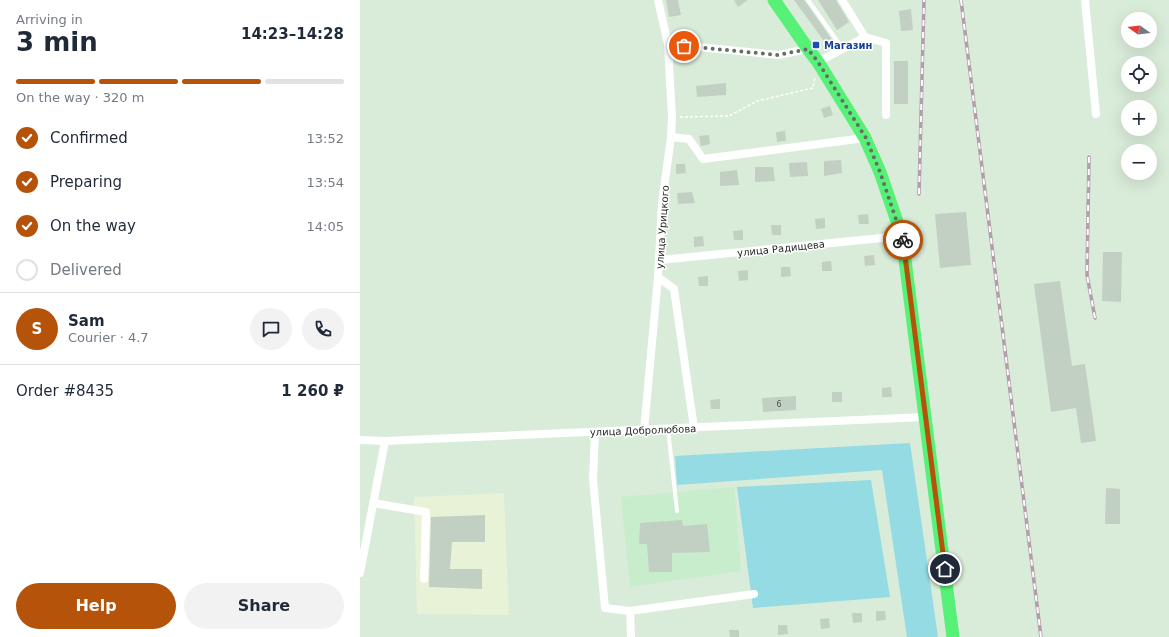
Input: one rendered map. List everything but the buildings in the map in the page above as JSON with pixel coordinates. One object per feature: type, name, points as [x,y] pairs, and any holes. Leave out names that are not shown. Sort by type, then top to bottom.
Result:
[{"type":"main road","points":[[774,0],[818,62],[866,138],[880,172],[902,236],[953,637]]},
{"type":"street","name":"улица Урицкого","points":[[658,0],[668,44],[672,117],[671,137],[662,203],[658,276],[674,290],[694,428]]},
{"type":"street","points":[[842,0],[865,37],[886,43],[886,115]]},
{"type":"street","points":[[1085,0],[1096,114]]},
{"type":"street","points":[[818,62],[865,37]]},
{"type":"street","points":[[668,44],[778,55],[808,49]]},
{"type":"street","points":[[671,137],[689,139],[703,159],[866,138]]},
{"type":"street","name":"улица Радищева","points":[[660,260],[902,236]]},
{"type":"street","points":[[644,430],[658,276]]},
{"type":"street","name":"улица Добролюбова","points":[[360,440],[385,441],[925,417]]},
{"type":"street","points":[[595,432],[594,479],[605,608],[630,611],[754,594]]},
{"type":"street","points":[[360,573],[385,441]]},
{"type":"street","points":[[374,503],[426,512],[424,579]]},
{"type":"street","points":[[630,611],[630,637]]},
{"type":"lane","points":[[808,0],[843,49]]},
{"type":"lane","points":[[668,429],[677,511]]},
{"type":"path","points":[[672,117],[729,116],[756,101],[813,88],[818,62]]},
{"type":"shaded area","points":[[910,443],[938,637],[907,637],[882,470],[677,485],[675,456]]},
{"type":"shaded area","points":[[871,480],[890,597],[753,608],[737,487]]},
{"type":"shaded area","points":[[734,487],[741,571],[630,587],[621,497]]},
{"type":"shaded area","points":[[504,493],[509,615],[417,614],[414,497]]},
{"type":"railway","points":[[919,194],[924,0]]},
{"type":"railway","points":[[961,0],[1041,637]]},
{"type":"railway","points":[[1089,157],[1087,275],[1095,318]]},
{"type":"way so far","points":[[684,46],[778,55],[808,49],[835,88],[866,138],[880,172],[903,240]]},
{"type":"place","name":"Магазин","points":[[816,45]]},
{"type":"route","points":[[903,240],[945,569]]}]
